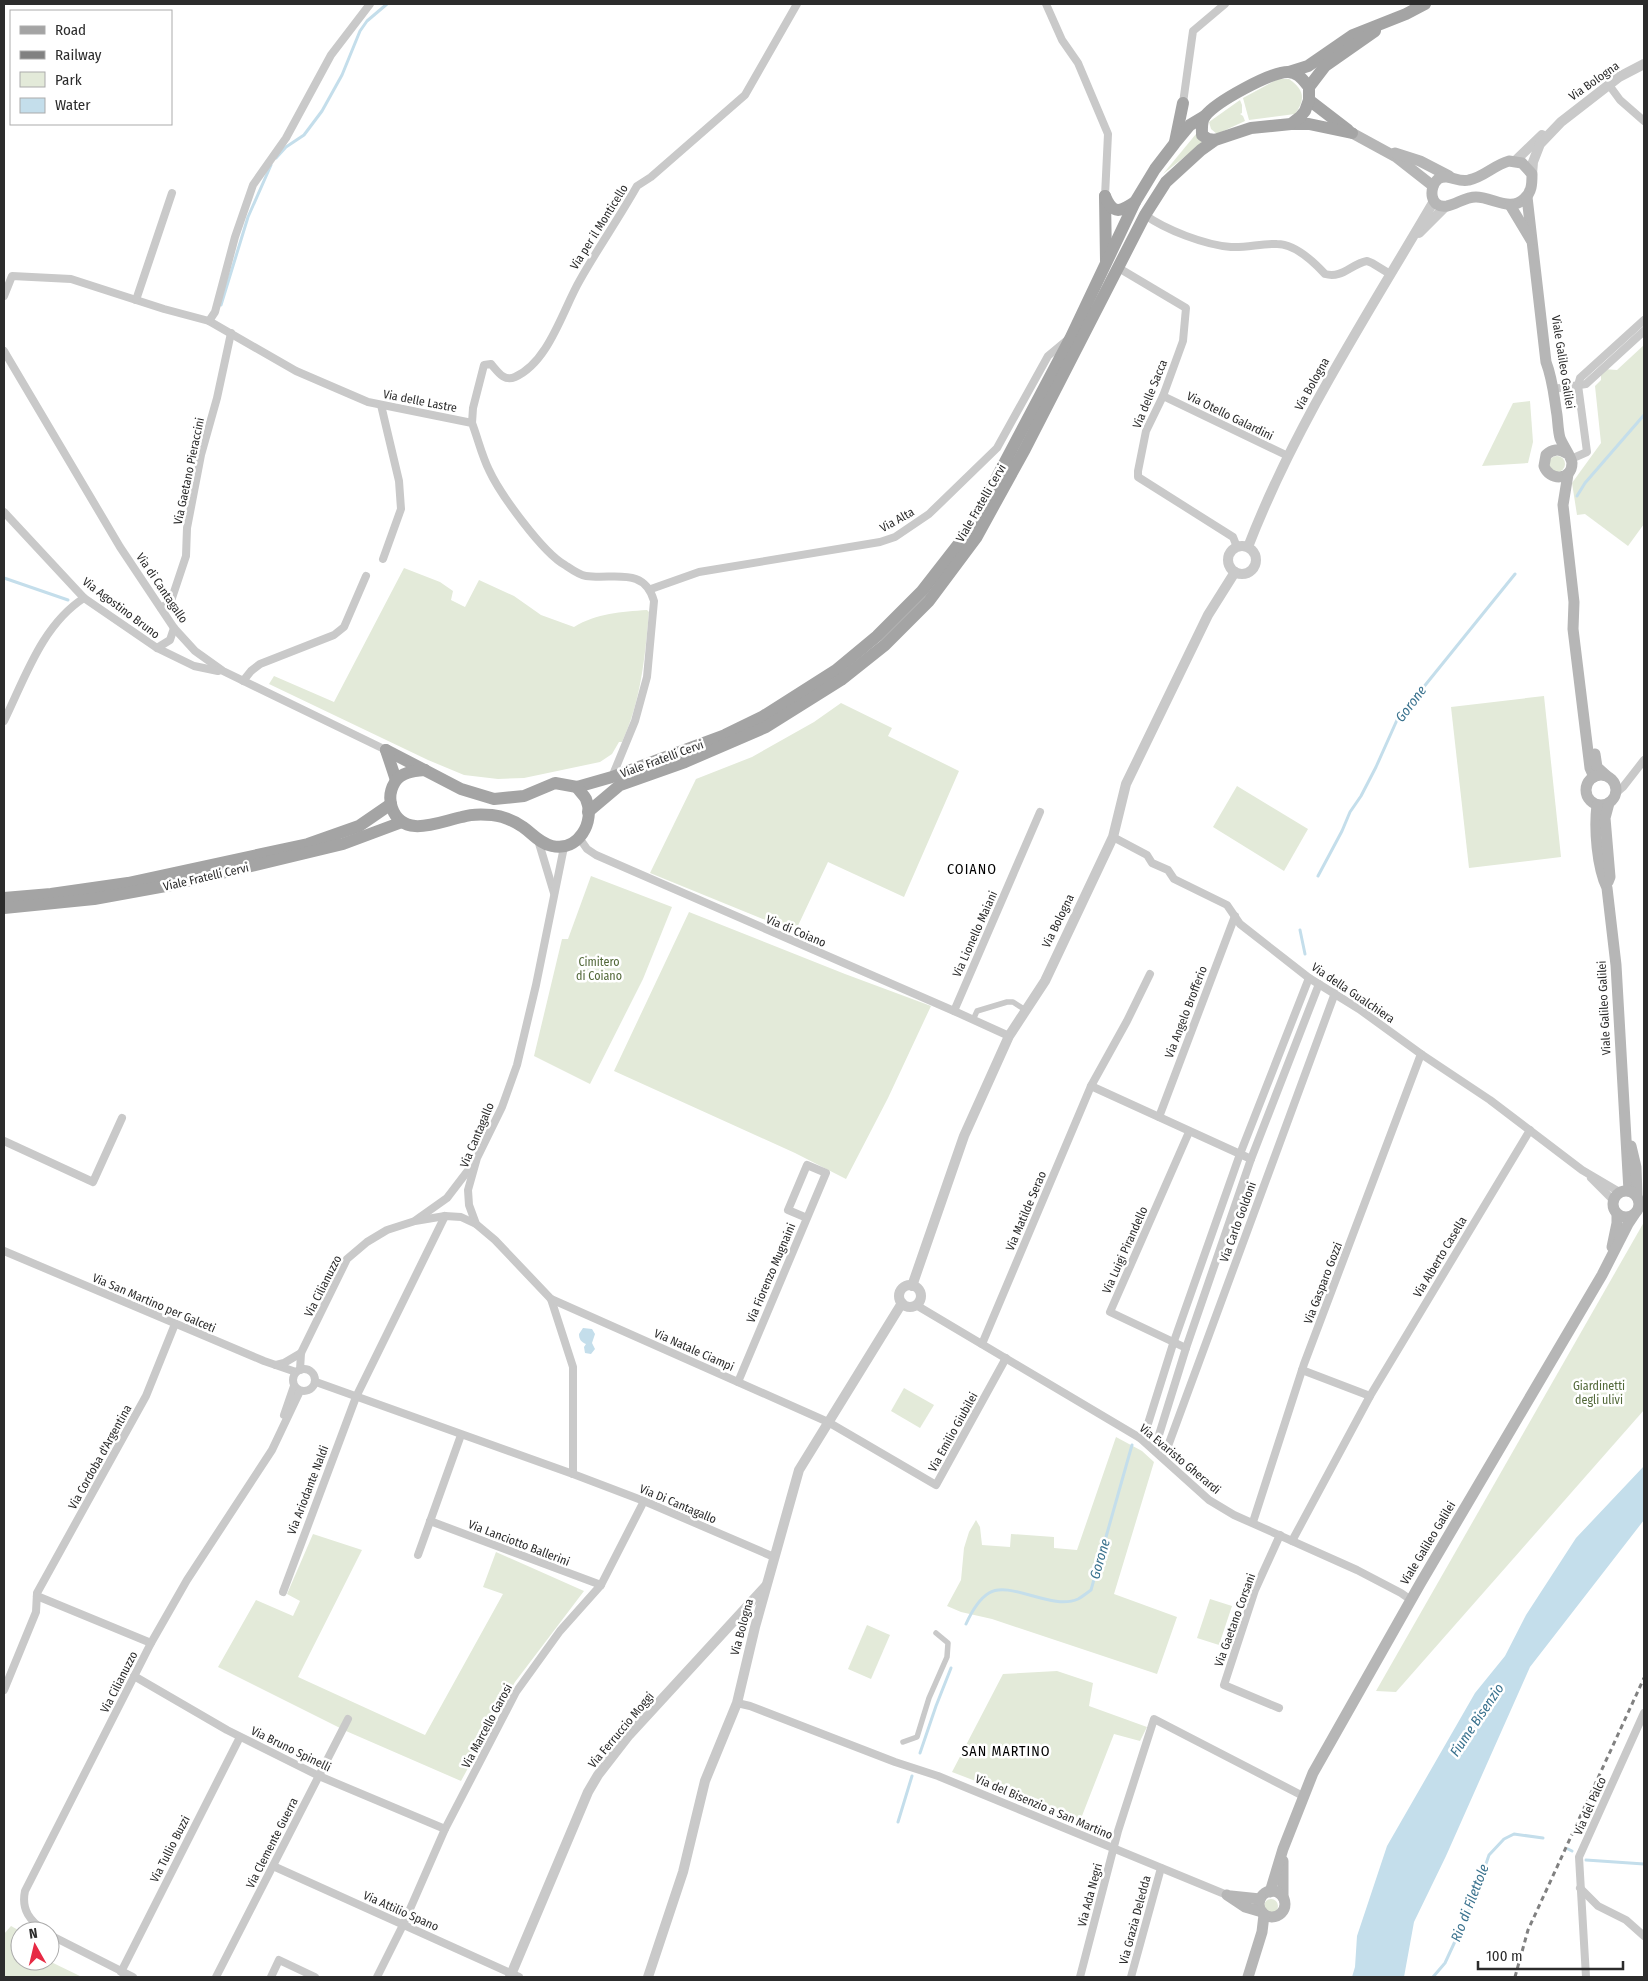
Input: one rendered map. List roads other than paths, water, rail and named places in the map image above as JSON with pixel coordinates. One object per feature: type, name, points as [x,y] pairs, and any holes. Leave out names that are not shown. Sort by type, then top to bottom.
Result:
[{"type":"main road","points":[[1291,124],[1305,111],[1309,94],[1325,66],[1387,21],[1425,4]]},
{"type":"main road","name":"Viale Fratelli Cervi","points":[[588,812],[620,785],[686,762],[766,727],[841,680],[885,645],[929,601],[976,538],[1025,449],[1112,266],[1135,202],[1155,169],[1175,143],[1198,120],[1253,84],[1274,74],[1308,66],[1353,35],[1387,21]]},
{"type":"main road","points":[[1289,72],[1299,75],[1309,94],[1352,133],[1396,157],[1433,186]]},
{"type":"main road","points":[[1183,103],[1184,117],[1198,120],[1202,134],[1208,139],[1215,140]]},
{"type":"main road","points":[[1175,143],[1183,103]]},
{"type":"main road","name":"Viale Fratelli Cervi","points":[[386,750],[461,789],[494,799],[524,796],[555,783],[576,787],[612,777],[685,752],[725,736],[762,718],[836,670],[877,636],[922,591],[968,532],[1071,337],[1112,266],[1166,182],[1201,150],[1215,140],[1251,128],[1308,124],[1352,133]]},
{"type":"main road","points":[[1383,149],[1420,161],[1459,180],[1472,180],[1502,163],[1515,161],[1526,166],[1532,174],[1532,188],[1527,197],[1520,203],[1510,205],[1487,198],[1467,197],[1445,207],[1436,204],[1431,194],[1433,186],[1438,179],[1449,176]]},
{"type":"main road","points":[[1105,196],[1109,205],[1116,210],[1123,210],[1135,202]]},
{"type":"main road","points":[[1105,196],[1112,266]]},
{"type":"main road","name":"Viale Galileo Galilei","points":[[1527,197],[1546,362],[1552,378],[1560,436],[1569,456],[1571,467],[1563,505],[1574,616],[1572,629],[1590,768],[1594,778],[1589,782],[1586,793],[1591,802],[1597,805],[1595,819],[1602,878],[1607,888],[1616,965],[1626,1126],[1636,1167],[1625,1195],[1614,1210],[1617,1214],[1617,1223],[1611,1259]]},
{"type":"main road","points":[[1510,205],[1533,245]]},
{"type":"main road","points":[[1568,474],[1555,477],[1548,474],[1544,466],[1544,458],[1549,452],[1558,449],[1569,456]]},
{"type":"main road","name":"Viale Galileo Galilei","points":[[1574,616],[1579,628],[1597,767],[1615,785],[1605,818],[1610,877],[1607,888]]},
{"type":"main road","points":[[386,750],[396,780]]},
{"type":"main road","points":[[402,822],[396,816],[391,804],[390,792],[396,780],[407,772],[425,770]]},
{"type":"main road","points":[[1594,778],[1600,775],[1615,785]]},
{"type":"main road","points":[[564,847],[580,839],[586,827],[588,812],[586,799],[576,787]]},
{"type":"main road","points":[[1597,805],[1604,806],[1610,803]]},
{"type":"main road","name":"Viale Fratelli Cervi","points":[[4,898],[51,894],[128,883],[308,844],[359,826],[391,804]]},
{"type":"main road","name":"Viale Fratelli Cervi","points":[[4,908],[94,899],[172,885],[343,844],[402,822],[412,827],[421,827],[464,816],[493,815],[509,820],[524,828],[538,840],[551,846],[564,847]]},
{"type":"main road","name":"Viale Galileo Galilei","points":[[1270,1892],[1283,1849],[1313,1773],[1410,1600],[1611,1259],[1628,1224],[1639,1209],[1640,1204],[1625,1195]]},
{"type":"main road","points":[[1617,1214],[1627,1218],[1634,1215]]},
{"type":"main road","name":"Viale Galileo Galilei","points":[[1248,1977],[1267,1915],[1284,1909],[1286,1905],[1284,1897],[1283,1849]]},
{"type":"main road","points":[[1227,1895],[1260,1899],[1270,1892],[1278,1892],[1284,1897]]},
{"type":"main road","points":[[1227,1895],[1245,1907],[1267,1915]]},
{"type":"main road","points":[[1260,1899],[1259,1903],[1267,1915]]},
{"type":"street","points":[[209,321],[216,312],[235,238],[253,185],[286,138],[331,55],[370,4]]},
{"type":"street","name":"Via per il Monticello","points":[[472,423],[473,408],[484,365],[491,364],[502,376],[510,378],[517,376],[538,358],[548,346],[579,281],[638,186],[745,95],[797,4]]},
{"type":"street","points":[[1046,4],[1062,40],[1078,63],[1108,134],[1105,196]]},
{"type":"street","points":[[1183,103],[1193,31],[1226,4]]},
{"type":"street","name":"Via Bologna","points":[[1561,122],[1609,85],[1644,64]]},
{"type":"street","points":[[1609,85],[1620,100],[1644,121]]},
{"type":"street","points":[[1515,161],[1543,134],[1561,122]]},
{"type":"street","points":[[1532,174],[1533,162],[1540,144],[1561,122]]},
{"type":"street","points":[[136,300],[172,193]]},
{"type":"street","points":[[1411,240],[1434,201]]},
{"type":"street","points":[[1411,240],[1445,207]]},
{"type":"street","points":[[1145,215],[1184,235],[1210,244],[1230,247],[1286,245],[1296,249],[1325,274],[1337,276],[1367,262],[1390,274]]},
{"type":"street","name":"Via Bologna","points":[[1248,547],[1263,508],[1288,456],[1411,240]]},
{"type":"street","name":"Via delle Sacca","points":[[1112,266],[1186,308],[1183,340],[1163,396],[1146,431],[1138,477],[1233,537],[1237,547]]},
{"type":"street","name":"Via delle Lastre","points":[[4,296],[12,276],[71,279],[209,321],[296,371],[368,402],[401,407],[472,423],[489,471],[533,536],[561,563],[584,576],[632,577],[646,584],[651,589]]},
{"type":"street","points":[[1569,456],[1587,452],[1578,385],[1580,378],[1644,320]]},
{"type":"street","points":[[1554,389],[1586,384],[1644,331]]},
{"type":"street","name":"Via Gaetano Pieraccini","points":[[161,608],[171,600],[186,556],[187,528],[201,455],[217,398],[231,333]]},
{"type":"street","name":"Via Alta","points":[[651,589],[699,572],[880,542],[902,532],[929,514],[997,448],[1048,356],[1071,337]]},
{"type":"street","name":"Via di Cantagallo","points":[[4,351],[98,511],[174,628],[195,652],[223,672],[386,750]]},
{"type":"street","name":"Via Otello Galardini","points":[[1163,396],[1288,456]]},
{"type":"street","points":[[381,405],[400,481],[401,509],[383,559]]},
{"type":"street","name":"Via Agostino Bruno","points":[[4,512],[84,598],[157,648],[194,666],[223,672]]},
{"type":"street","points":[[1237,547],[1248,547],[1255,556],[1253,568],[1243,574],[1235,572],[1230,567],[1228,559],[1230,552],[1237,547]]},
{"type":"street","name":"Via Bologna","points":[[648,1977],[683,1872],[705,1781],[737,1703],[755,1627],[799,1470],[902,1303],[900,1292],[905,1287],[912,1286],[964,1136],[1009,1036],[1027,1011],[1044,981],[1113,838],[1126,784],[1208,615],[1235,572]]},
{"type":"street","points":[[243,681],[260,664],[334,635],[344,627],[366,576]]},
{"type":"street","points":[[612,777],[635,721],[646,677],[654,601],[651,589]]},
{"type":"street","points":[[4,721],[44,641],[59,618],[84,598]]},
{"type":"street","points":[[157,648],[170,640],[174,628]]},
{"type":"street","points":[[1615,785],[1644,760]]},
{"type":"street","name":"Via Lionello Maiani","points":[[954,1011],[1040,812]]},
{"type":"street","name":"Via della Gualchiera","points":[[1113,838],[1147,855],[1152,863],[1168,870],[1174,879],[1227,905],[1240,924],[1309,978],[1335,993],[1420,1054],[1490,1100],[1582,1170],[1625,1195]]},
{"type":"street","name":"Via di Coiano","points":[[580,839],[587,849],[596,855],[1009,1036]]},
{"type":"street","name":"Via Cantagallo","points":[[538,840],[555,895]]},
{"type":"street","name":"Via Cantagallo","points":[[476,1224],[469,1205],[468,1190],[477,1158],[502,1107],[517,1066],[564,847]]},
{"type":"street","name":"Via Angelo Brofferio","points":[[1159,1117],[1235,916]]},
{"type":"street","name":"Via Matilde Serao","points":[[982,1344],[1091,1086],[1127,1021],[1150,974]]},
{"type":"street","name":"Via Carlo Goldoni","points":[[1140,1438],[1146,1430],[1173,1344],[1240,1154],[1309,978]]},
{"type":"street","name":"Via Carlo Goldoni","points":[[1152,1449],[1158,1438],[1186,1348],[1252,1159],[1320,984]]},
{"type":"street","name":"Via Carlo Goldoni","points":[[1161,1456],[1168,1446],[1335,993]]},
{"type":"street","points":[[973,1020],[977,1011],[1006,1002],[1013,1002],[1027,1011]]},
{"type":"street","name":"Via Gasparo Gozzi","points":[[1253,1522],[1302,1370],[1420,1054]]},
{"type":"street","points":[[1091,1086],[1252,1159]]},
{"type":"street","points":[[4,1141],[93,1182],[122,1118]]},
{"type":"street","name":"Via Alberto Casella","points":[[1292,1541],[1370,1396],[1530,1130]]},
{"type":"street","name":"Via Luigi Pirandello","points":[[1173,1344],[1110,1312],[1190,1132]]},
{"type":"street","points":[[415,1222],[447,1198],[477,1158]]},
{"type":"street","name":"Via Fiorenzo Mugnaini","points":[[738,1382],[826,1173],[807,1165],[788,1210],[807,1218]]},
{"type":"street","name":"Via Cilianuzzo","points":[[32,1921],[27,1915],[24,1903],[25,1891],[151,1643],[186,1580],[272,1450],[297,1389],[293,1379],[298,1371],[301,1353],[347,1259],[367,1242],[387,1230],[415,1222],[445,1216],[457,1216],[476,1224]]},
{"type":"street","name":"Via Ariodante Naldi","points":[[283,1592],[356,1397],[445,1216]]},
{"type":"street","points":[[298,1371],[311,1371],[316,1382],[573,1474],[573,1367],[551,1298],[495,1240],[476,1224]]},
{"type":"street","name":"Via San Martino per Galceti","points":[[4,1251],[175,1324],[276,1365],[298,1371]]},
{"type":"street","points":[[902,1303],[910,1307],[916,1305],[920,1300],[920,1294],[912,1286]]},
{"type":"street","name":"Via Natale Ciampi","points":[[551,1298],[795,1409],[828,1422]]},
{"type":"street","name":"Via Evaristo Gherardi","points":[[916,1305],[1140,1438],[1209,1500],[1234,1515],[1357,1570],[1401,1593],[1410,1600]]},
{"type":"street","name":"Via Cordoba d'Argentina","points":[[4,1690],[36,1612],[37,1596],[146,1396],[175,1324]]},
{"type":"street","points":[[1173,1344],[1186,1348]]},
{"type":"street","points":[[276,1365],[284,1363],[301,1353]]},
{"type":"street","name":"Via Emilio Giubilei","points":[[828,1422],[936,1485],[1006,1358]]},
{"type":"street","points":[[1302,1370],[1370,1396]]},
{"type":"street","points":[[297,1389],[310,1390],[316,1382]]},
{"type":"street","points":[[418,1556],[462,1435]]},
{"type":"street","name":"Via Di Cantagallo","points":[[573,1474],[644,1501],[774,1556]]},
{"type":"street","name":"Via Marcello Garosi","points":[[377,1977],[403,1925],[446,1829],[516,1692],[560,1631],[600,1585],[644,1501]]},
{"type":"street","name":"Via Lanciotto Ballerini","points":[[430,1521],[600,1585]]},
{"type":"street","name":"Via Gaetano Corsani","points":[[1279,1708],[1224,1685],[1255,1590],[1280,1536]]},
{"type":"street","name":"Via Ferruccio Moggi","points":[[513,1976],[588,1792],[598,1775],[630,1735],[768,1584]]},
{"type":"street","points":[[37,1596],[151,1643]]},
{"type":"street","points":[[734,1619],[748,1620],[755,1627]]},
{"type":"street","points":[[903,1742],[917,1737],[929,1698],[947,1657],[948,1644],[936,1633]]},
{"type":"street","name":"Via Bruno Spinelli","points":[[134,1676],[240,1737],[319,1776],[446,1829]]},
{"type":"street","name":"Via del Bisenzio a San Martino","points":[[737,1703],[750,1706],[895,1762],[938,1776],[1114,1849],[1154,1719],[1303,1796]]},
{"type":"street","name":"Via del Palco","points":[[1586,1977],[1579,1857],[1644,1712]]},
{"type":"street","name":"Via Clemente Guerra","points":[[216,1977],[348,1719]]},
{"type":"street","name":"Via Tullio Buzzi","points":[[121,1972],[240,1737]]},
{"type":"street","name":"Via Ada Negri","points":[[1080,1977],[1114,1849],[1227,1895]]},
{"type":"street","name":"Via Attilio Spano","points":[[273,1866],[513,1976]]},
{"type":"street","name":"Via Grazia Deledda","points":[[1131,1977],[1161,1868]]},
{"type":"street","points":[[1580,1888],[1598,1906],[1626,1920],[1644,1936]]},
{"type":"street","points":[[1583,1908],[1598,1906]]},
{"type":"street","points":[[60,1940],[133,1977]]},
{"type":"street","points":[[271,1977],[280,1960],[315,1977]]},
{"type":"water","points":[[583,1328],[592,1329],[595,1334],[592,1343],[595,1349],[591,1354],[585,1353],[584,1347],[586,1344],[579,1337]]},
{"type":"water","name":"Fiume Bisenzio","points":[[1644,1466],[1644,1520],[1530,1667],[1446,1856],[1414,1922],[1404,1977],[1352,1977],[1355,1967],[1357,1936],[1387,1846],[1475,1693],[1505,1656],[1526,1615],[1576,1538]]},
{"type":"waterway","points":[[276,158],[286,147],[304,135],[322,111],[342,75],[360,31],[367,21],[387,4]]},
{"type":"waterway","points":[[221,305],[248,217],[271,165]]},
{"type":"waterway","name":"Gorone","points":[[1577,496],[1585,483],[1644,415]]},
{"type":"waterway","name":"Gorone","points":[[1318,876],[1350,812],[1361,796],[1376,767],[1397,720],[1515,574]]},
{"type":"waterway","points":[[4,578],[68,600]]},
{"type":"waterway","name":"Gorone","points":[[1300,930],[1305,954]]},
{"type":"waterway","name":"Gorone","points":[[966,1624],[982,1599],[989,1593],[998,1590],[1020,1592],[1044,1599],[1068,1602],[1078,1599],[1091,1590],[1132,1445]]},
{"type":"waterway","name":"Gorone","points":[[920,1753],[951,1668]]},
{"type":"waterway","name":"Gorone","points":[[898,1822],[912,1776]]},
{"type":"waterway","name":"Rio di Filettole","points":[[1433,1977],[1445,1963],[1457,1937],[1477,1890],[1489,1855],[1504,1839],[1514,1834],[1543,1838]]},
{"type":"waterway","name":"Rio di Filettole","points":[[1568,1849],[1572,1851]]},
{"type":"waterway","name":"Rio di Filettole","points":[[1586,1860],[1644,1864]]},
{"type":"railway","points":[[1515,1977],[1528,1930],[1644,1678]]},
{"type":"district","name":"COIANO","points":[[972,869]]},
{"type":"district","name":"SAN MARTINO","points":[[1006,1751]]},
{"type":"park label","name":"Cimitero di Coiano","points":[[599,969]]},
{"type":"park label","name":"Giardinetti degli ulivi","points":[[1599,1393]]}]
